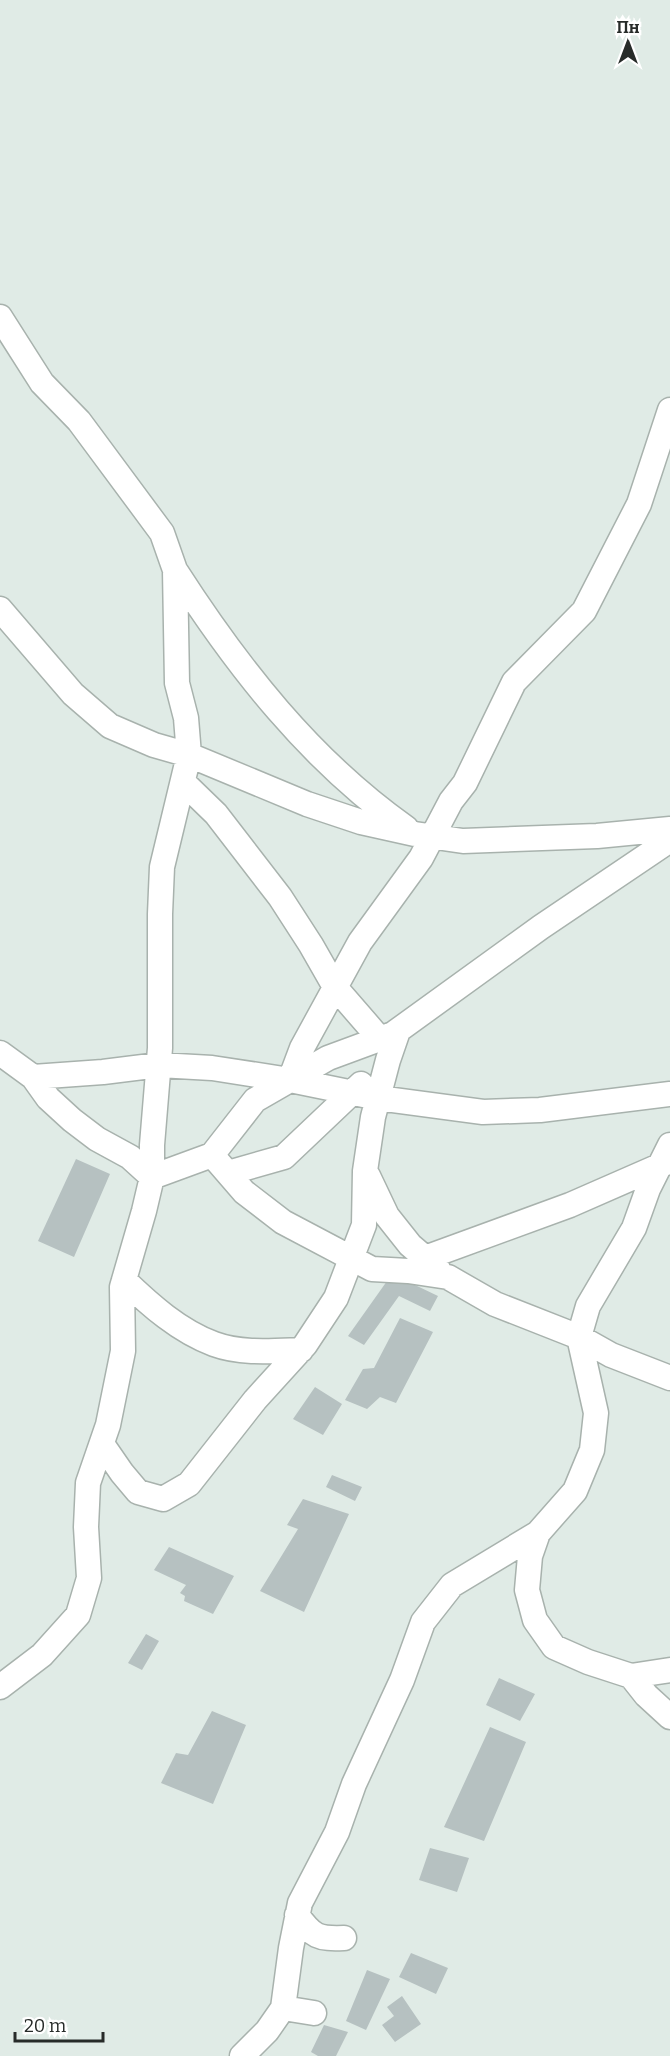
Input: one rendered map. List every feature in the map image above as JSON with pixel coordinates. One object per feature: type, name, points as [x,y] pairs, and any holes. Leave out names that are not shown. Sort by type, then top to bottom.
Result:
[{"type":"street","points":[[0,318],[42,383],[79,421],[162,533],[175,570],[223,642],[289,723],[336,772],[382,811],[424,836]]},
{"type":"street","points":[[290,1080],[302,1048],[360,942],[421,858],[424,836],[465,783],[514,682],[584,612],[639,504],[670,410]]},
{"type":"street","points":[[0,1687],[42,1655],[78,1616],[89,1578],[86,1527],[88,1484],[108,1425],[123,1351],[122,1287],[152,1177],[152,1145],[159,1065],[162,867],[189,755],[186,718],[177,683],[175,570]]},
{"type":"street","points":[[0,609],[73,694],[110,726],[154,745],[189,755],[307,804],[362,822],[424,836],[463,841],[597,836],[670,829]]},
{"type":"street","points":[[183,782],[216,814],[280,897],[335,987],[389,1035]]},
{"type":"street","points":[[152,1177],[212,1155],[255,1100],[328,1058],[389,1035],[541,927],[670,840]]},
{"type":"street","points":[[228,1173],[284,1157],[365,1081],[389,1035]]},
{"type":"street","points":[[102,1444],[138,1492],[163,1499],[189,1484],[255,1400],[301,1350],[336,1298],[364,1225],[365,1171],[389,1035]]},
{"type":"street","points":[[0,1053],[33,1077],[48,1098],[72,1120],[130,1157],[152,1177]]},
{"type":"street","points":[[33,1077],[159,1065],[212,1068],[290,1080],[378,1098],[483,1112],[540,1110],[670,1094]]},
{"type":"street","points":[[242,2056],[267,2031],[283,2008],[300,1903],[337,1832],[354,1784],[402,1680],[423,1622],[452,1585],[538,1533],[575,1491],[592,1450],[596,1413],[579,1337],[588,1306],[633,1228],[648,1189],[665,1164],[670,1144]]},
{"type":"street","points":[[212,1155],[244,1192],[283,1222],[372,1269],[448,1277]]},
{"type":"street","points":[[425,1258],[570,1205],[665,1164]]},
{"type":"street","points":[[365,1171],[387,1216],[410,1245],[448,1277],[495,1304],[579,1337],[611,1355],[670,1378]]},
{"type":"street","points":[[124,1280],[149,1304],[178,1326],[215,1345],[253,1351],[301,1350]]},
{"type":"street","points":[[538,1533],[530,1556],[527,1590],[535,1620],[554,1647],[588,1662],[631,1676],[670,1670]]},
{"type":"street","points":[[631,1676],[646,1695],[670,1718]]},
{"type":"street","points":[[297,1915],[307,1929],[323,1939],[344,1938]]},
{"type":"street","points":[[283,2008],[314,2013]]},
{"type":"building","points":[[76,1159],[110,1174],[74,1257],[38,1241]]},
{"type":"building","points":[[392,1274],[438,1296],[430,1311],[399,1296],[364,1345],[348,1336]]},
{"type":"building","points":[[400,1318],[433,1332],[396,1403],[380,1397],[367,1409],[345,1400],[363,1369],[374,1368]]},
{"type":"building","points":[[315,1387],[342,1404],[323,1435],[293,1419]]},
{"type":"building","points":[[332,1475],[362,1487],[355,1501],[326,1487]]},
{"type":"building","points":[[303,1499],[349,1514],[304,1612],[260,1591],[298,1529],[287,1525]]},
{"type":"building","points":[[169,1547],[234,1576],[213,1614],[184,1601],[185,1596],[180,1593],[186,1585],[154,1570]]},
{"type":"building","points":[[146,1634],[159,1641],[142,1670],[128,1663]]},
{"type":"building","points":[[499,1678],[535,1694],[520,1721],[486,1705]]},
{"type":"building","points":[[212,1711],[246,1725],[213,1804],[161,1783],[176,1753],[188,1755]]},
{"type":"building","points":[[490,1727],[526,1742],[484,1841],[444,1827]]},
{"type":"building","points":[[430,1848],[469,1858],[457,1892],[419,1880]]},
{"type":"building","points":[[411,1953],[448,1968],[436,1994],[399,1977]]},
{"type":"building","points":[[367,1970],[390,1979],[366,2030],[346,2021]]},
{"type":"building","points":[[402,1996],[421,2024],[395,2042],[382,2025],[394,2016],[387,2007]]},
{"type":"building","points":[[324,2025],[348,2032],[336,2056],[318,2056],[311,2052]]}]
